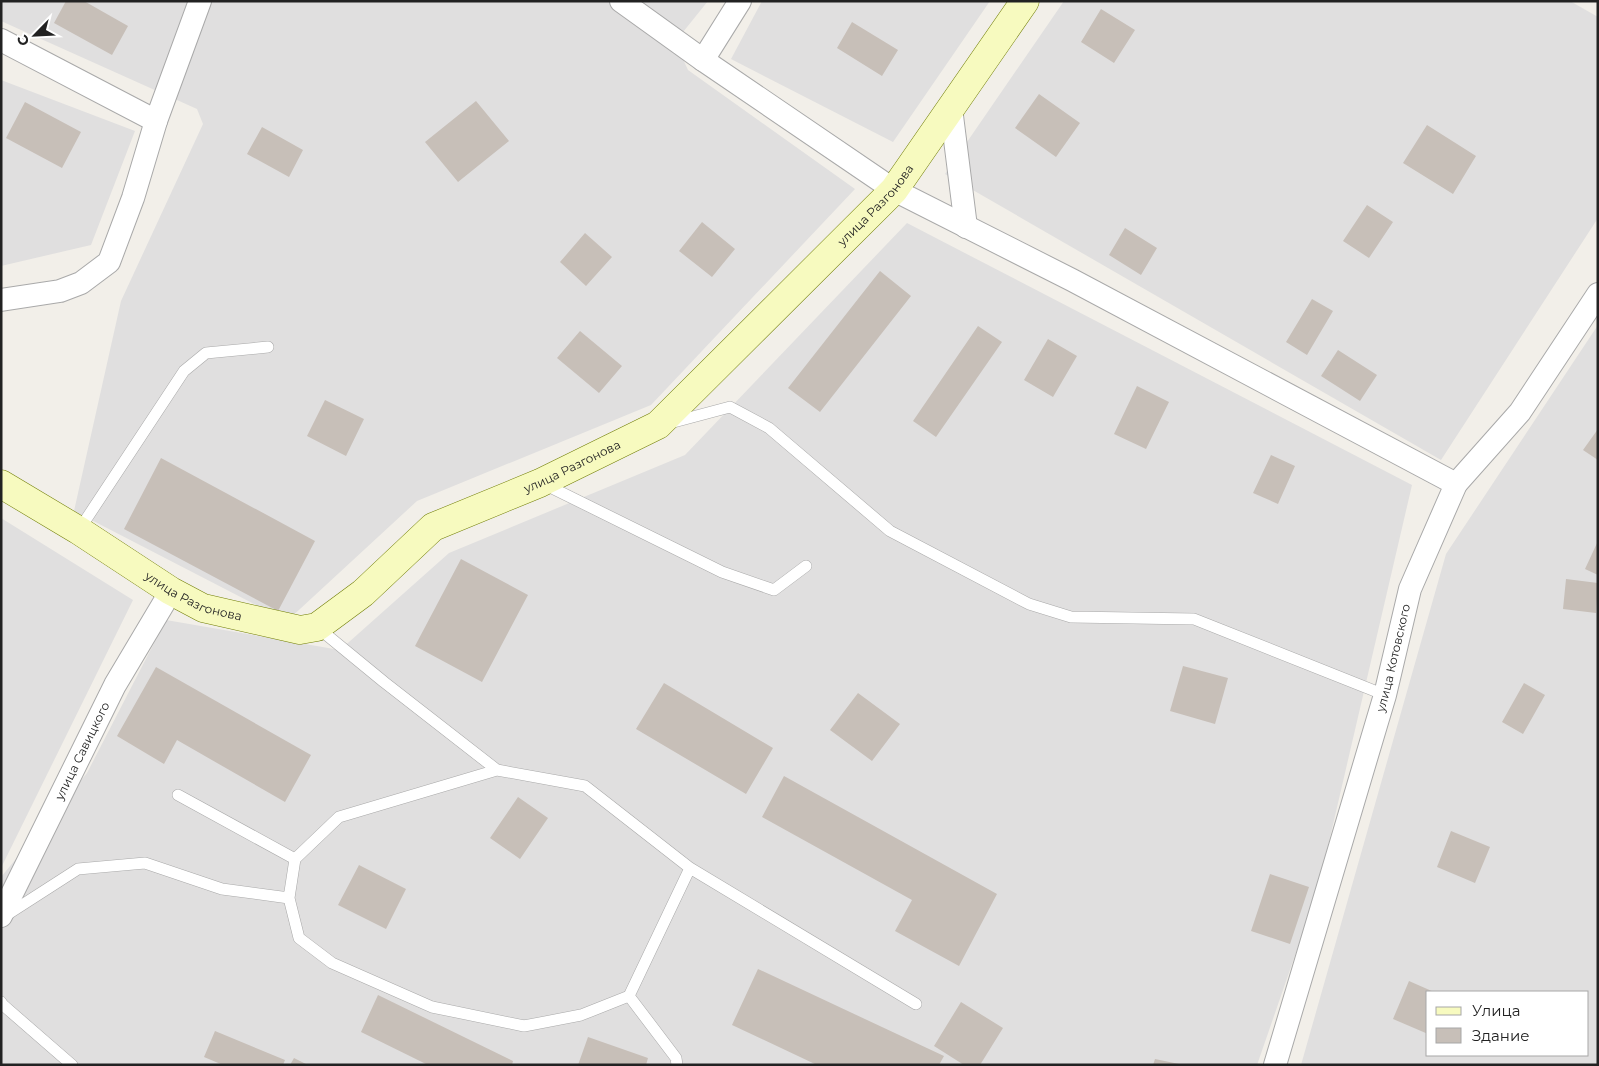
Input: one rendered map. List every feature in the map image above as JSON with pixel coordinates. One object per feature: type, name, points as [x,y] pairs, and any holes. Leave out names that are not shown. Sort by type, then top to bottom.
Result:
[{"type":"street","points":[[1,300],[60,291],[81,283],[109,262],[133,198],[156,121],[200,1]]},
{"type":"street","points":[[621,1],[703,60],[894,190],[1072,280],[1456,484]]},
{"type":"street","points":[[703,60],[740,1]]},
{"type":"street","name":"улица Разгонова","points":[[1,484],[78,530],[171,592],[203,608],[300,630],[317,626],[363,593],[433,526],[540,482],[658,425],[894,190],[1026,1]]},
{"type":"street","points":[[1,40],[156,121]]},
{"type":"street","points":[[951,108],[966,227]]},
{"type":"street","name":"улица Котовского","points":[[1275,1065],[1385,695],[1410,588],[1456,484],[1520,412],[1598,294]]},
{"type":"street","name":"улица Савицкого","points":[[1,917],[115,685],[171,592]]},
{"type":"lane","points":[[78,530],[184,371],[206,353],[268,347]]},
{"type":"lane","points":[[658,425],[730,407],[769,428],[890,531],[1029,604],[1071,617],[1194,619],[1385,695]]},
{"type":"lane","points":[[540,482],[722,572],[774,590],[806,566]]},
{"type":"lane","points":[[317,626],[384,682],[497,770]]},
{"type":"lane","points":[[690,868],[629,996],[581,1015],[524,1026],[432,1006],[332,963],[299,938],[289,898],[295,859],[339,817],[497,770],[585,786],[690,868],[916,1004]]},
{"type":"lane","points":[[178,795],[295,859]]},
{"type":"lane","points":[[1,917],[78,869],[145,864],[222,889],[289,898]]},
{"type":"lane","points":[[629,996],[676,1058],[677,1065]]},
{"type":"lane","points":[[1,1002],[72,1065]]},
{"type":"shaded area","points":[[1,1],[708,1],[675,42],[688,70],[855,189],[651,405],[417,501],[287,621],[74,511],[121,301],[203,124],[197,109],[1,21]]},
{"type":"shaded area","points":[[762,1],[990,1],[893,142],[731,59]]},
{"type":"shaded area","points":[[1064,1],[1570,1],[1598,17],[1598,218],[1441,460],[945,174]]},
{"type":"shaded area","points":[[1,80],[135,131],[91,245],[1,266]]},
{"type":"shaded area","points":[[907,223],[1412,485],[1318,889],[1257,1065],[1,1065],[1,877],[87,773],[166,620],[340,650],[449,553],[685,455]]},
{"type":"shaded area","points":[[1598,325],[1598,1065],[1301,1065],[1446,554]]},
{"type":"shaded area","points":[[1,518],[133,600],[1,868]]},
{"type":"building","points":[[66,1],[84,1],[128,26],[112,55],[54,23]]},
{"type":"building","points":[[1101,9],[1135,30],[1114,63],[1081,42]]},
{"type":"building","points":[[852,22],[898,50],[882,76],[837,48]]},
{"type":"building","points":[[1039,94],[1080,123],[1056,157],[1015,128]]},
{"type":"building","points":[[476,101],[509,141],[458,182],[425,142]]},
{"type":"building","points":[[25,102],[81,132],[62,168],[6,138]]},
{"type":"building","points":[[1427,125],[1476,156],[1453,194],[1403,163]]},
{"type":"building","points":[[262,127],[303,150],[289,177],[247,154]]},
{"type":"building","points":[[1367,205],[1393,222],[1369,258],[1343,241]]},
{"type":"building","points":[[702,222],[735,249],[712,277],[679,251]]},
{"type":"building","points":[[1125,228],[1157,248],[1141,275],[1109,255]]},
{"type":"building","points":[[585,233],[612,257],[586,286],[560,262]]},
{"type":"building","points":[[880,271],[911,296],[820,412],[788,388]]},
{"type":"building","points":[[1312,299],[1333,311],[1307,355],[1286,342]]},
{"type":"building","points":[[978,326],[1002,342],[936,437],[913,421]]},
{"type":"building","points":[[580,331],[622,366],[599,393],[557,358]]},
{"type":"building","points":[[1048,339],[1077,356],[1053,397],[1024,380]]},
{"type":"building","points":[[1338,350],[1377,375],[1360,401],[1321,376]]},
{"type":"building","points":[[1137,386],[1169,402],[1146,449],[1114,434]]},
{"type":"building","points":[[325,400],[364,419],[346,456],[307,436]]},
{"type":"building","points":[[1598,429],[1598,460],[1583,450]]},
{"type":"building","points":[[1271,455],[1295,466],[1278,504],[1253,493]]},
{"type":"building","points":[[161,458],[315,541],[278,611],[124,529]]},
{"type":"building","points":[[1598,541],[1598,575],[1585,569]]},
{"type":"building","points":[[461,559],[528,595],[482,682],[415,646]]},
{"type":"building","points":[[1566,579],[1598,583],[1596,613],[1563,609]]},
{"type":"building","points":[[1183,666],[1228,678],[1215,724],[1170,711]]},
{"type":"building","points":[[156,667],[311,755],[285,802],[177,740],[164,764],[117,736]]},
{"type":"building","points":[[664,683],[773,748],[746,794],[636,729]]},
{"type":"building","points":[[1524,683],[1545,695],[1523,734],[1502,722]]},
{"type":"building","points":[[858,693],[900,724],[872,761],[830,730]]},
{"type":"building","points":[[784,776],[997,894],[959,966],[895,931],[912,900],[762,817]]},
{"type":"building","points":[[518,797],[548,818],[520,859],[490,838]]},
{"type":"building","points":[[1451,831],[1490,847],[1475,883],[1437,867]]},
{"type":"building","points":[[359,865],[406,889],[386,929],[338,905]]},
{"type":"building","points":[[1270,874],[1309,887],[1290,944],[1251,931]]},
{"type":"building","points":[[758,969],[944,1056],[939,1065],[817,1065],[732,1025]]},
{"type":"building","points":[[1409,981],[1432,991],[1426,991],[1426,1033],[1393,1019]]},
{"type":"building","points":[[378,995],[513,1061],[512,1065],[428,1065],[361,1032]]},
{"type":"building","points":[[961,1002],[1003,1028],[980,1065],[964,1065],[934,1046]]},
{"type":"building","points":[[215,1031],[285,1060],[283,1065],[223,1065],[204,1057]]},
{"type":"building","points":[[588,1037],[648,1058],[646,1065],[578,1065]]},
{"type":"building","points":[[294,1058],[308,1065],[290,1065]]},
{"type":"building","points":[[1155,1059],[1179,1064],[1179,1065],[1153,1065]]}]
